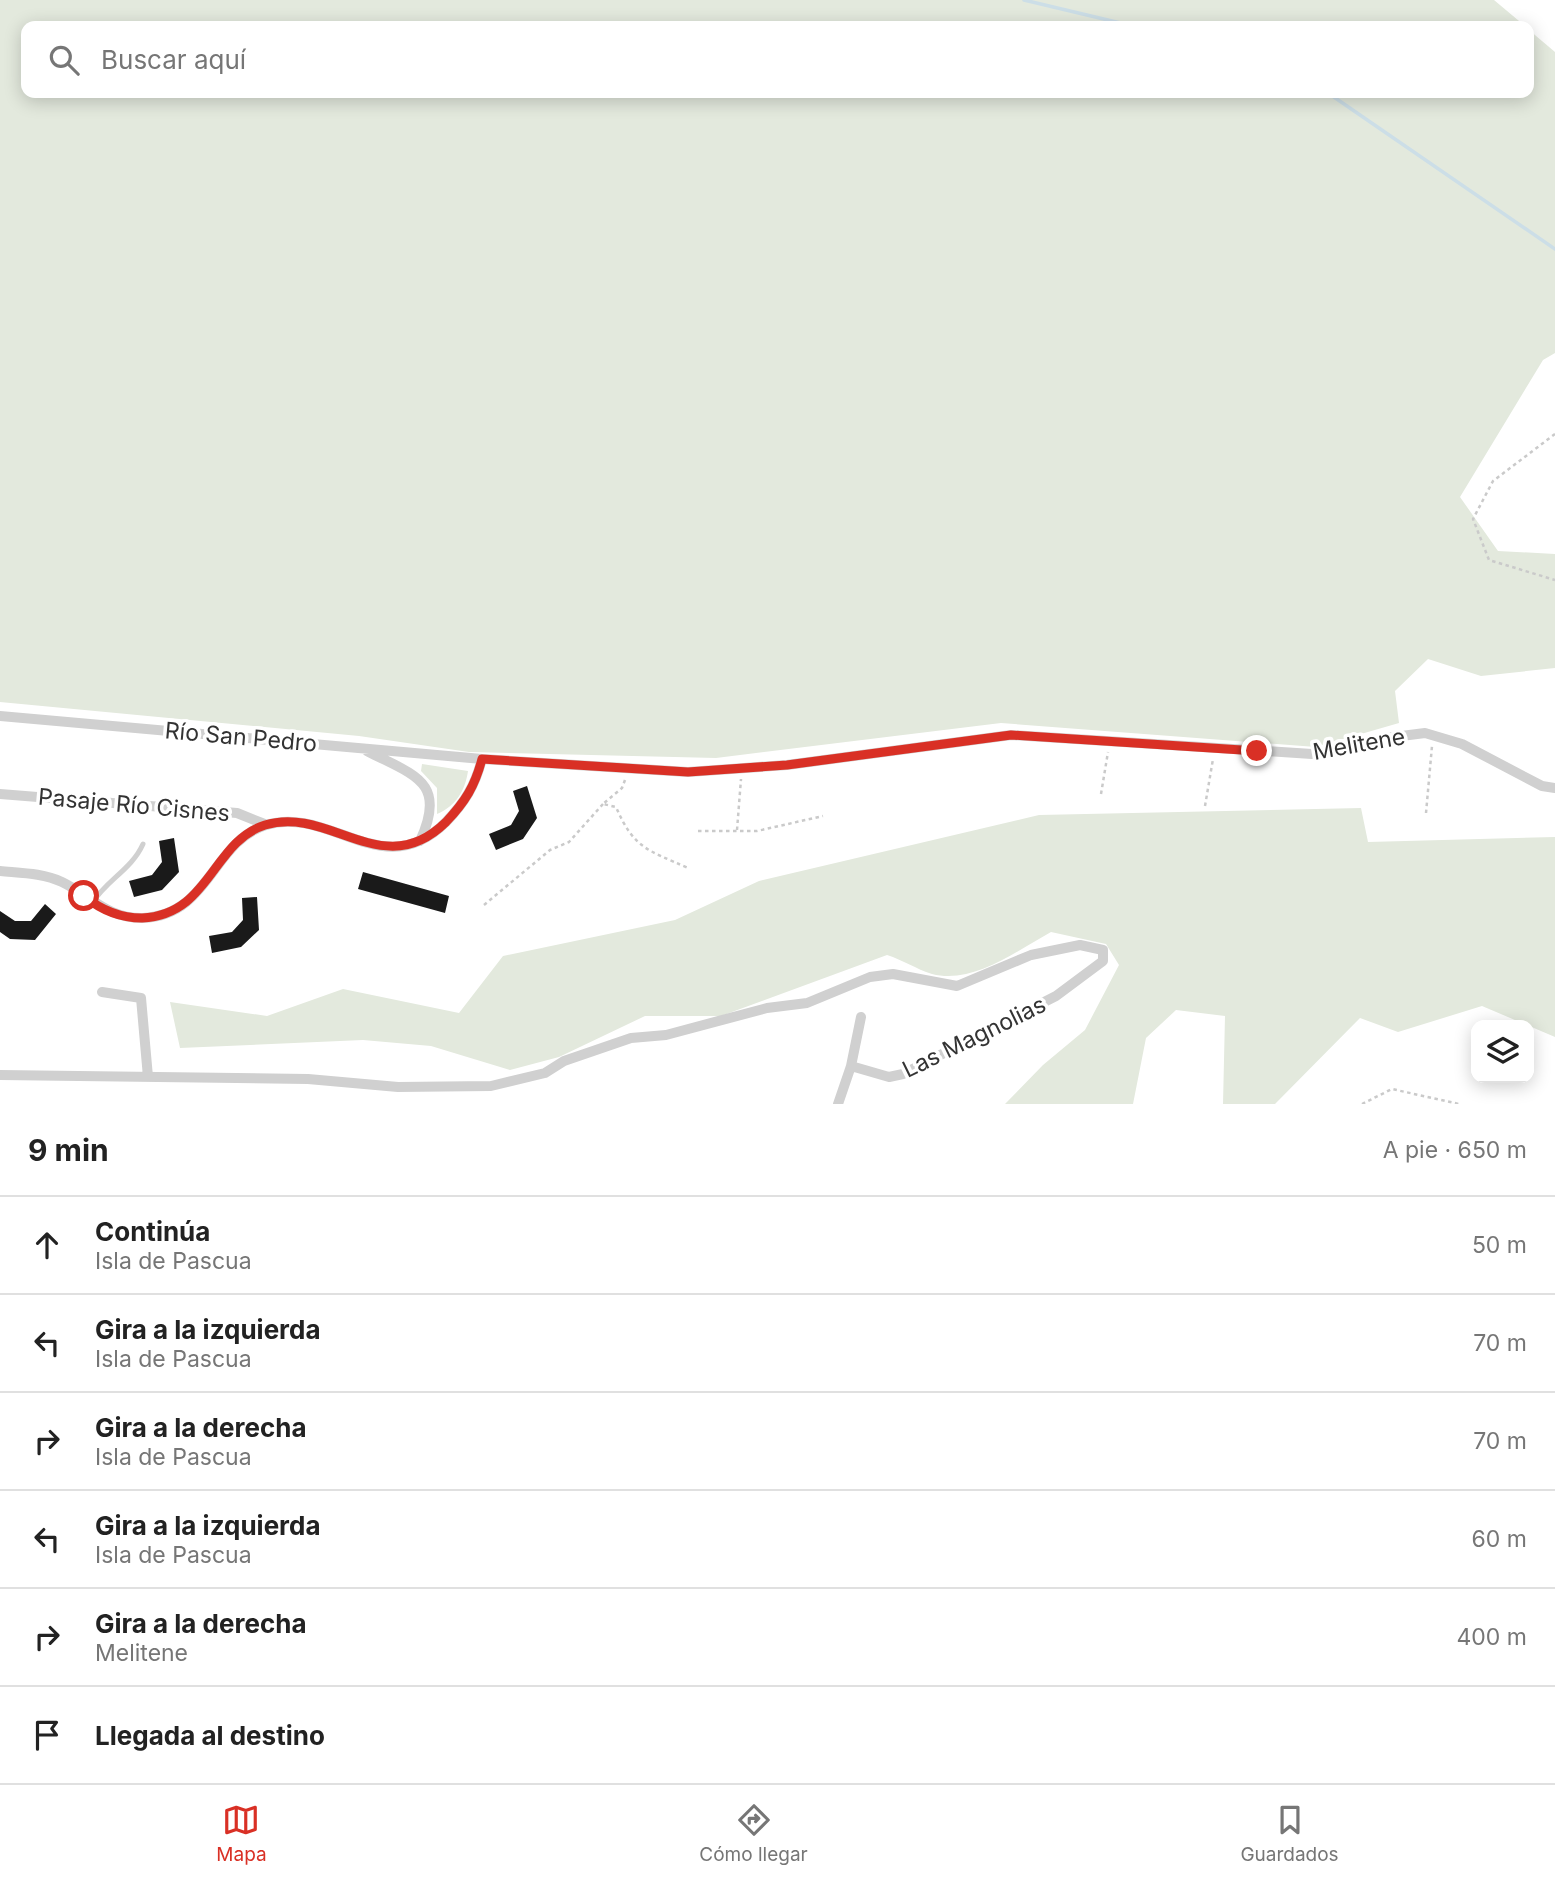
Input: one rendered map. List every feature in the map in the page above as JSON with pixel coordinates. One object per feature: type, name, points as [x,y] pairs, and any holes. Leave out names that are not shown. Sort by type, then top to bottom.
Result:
[{"type":"street","name":"Río San Pedro","points":[[0,716],[482,759]]},
{"type":"street","name":"Melitene","points":[[482,759],[688,772],[742,768],[1011,735],[1312,754],[1370,740],[1426,733],[1462,744],[1542,786],[1555,788]]},
{"type":"street","points":[[362,748],[409,773],[430,795],[432,811],[420,841]]},
{"type":"street","points":[[0,871],[50,877],[113,913],[135,918],[157,916],[178,908],[197,894],[239,840],[267,825],[295,823],[397,848],[420,841],[436,831],[464,804],[475,784],[482,759]]},
{"type":"street","name":"Pasaje Río Cisnes","points":[[0,794],[237,813],[267,825]]},
{"type":"street","name":"Las Magnolias","points":[[148,1077],[307,1079],[398,1087],[491,1086],[545,1073],[564,1061],[631,1038],[666,1035],[767,1008],[807,1003],[870,977],[893,974],[957,986],[1031,955],[1080,945],[1103,950],[1103,961],[1056,996],[903,1074],[889,1077],[851,1066]]},
{"type":"street","points":[[0,1075],[148,1077],[141,998],[102,992]]},
{"type":"street","points":[[838,1104],[851,1066],[861,1017]]},
{"type":"lane","points":[[93,903],[106,885],[130,865],[143,844]]},
{"type":"path","points":[[1555,434],[1493,481],[1473,519],[1489,560],[1555,580]]},
{"type":"path","points":[[1426,813],[1433,736]]},
{"type":"path","points":[[1101,794],[1109,742]]},
{"type":"path","points":[[1205,806],[1214,748]]},
{"type":"path","points":[[484,905],[550,850],[569,842],[603,804],[622,788],[629,767]]},
{"type":"path","points":[[737,830],[742,768]]},
{"type":"path","points":[[603,804],[616,807],[624,825],[640,847],[688,868]]},
{"type":"path","points":[[698,831],[757,831],[823,816]]},
{"type":"path","points":[[1362,1104],[1392,1089],[1459,1104]]},
{"type":"shaded area","points":[[0,0],[1494,0],[1519,21],[21,21],[21,98],[1534,98],[1534,34],[1555,52],[1555,353],[1543,360],[1460,497],[1498,551],[1555,554],[1555,668],[1481,676],[1428,659],[1395,691],[1399,723],[1316,747],[1001,723],[716,758],[469,752],[359,736],[0,702]]},
{"type":"shaded area","points":[[422,764],[468,771],[465,785],[458,797],[449,807],[437,814],[437,788],[421,771]]},
{"type":"shaded area","points":[[1361,808],[1368,842],[1555,837],[1555,1037],[1534,1028],[1534,1020],[1515,1020],[1482,1006],[1398,1032],[1360,1018],[1275,1104],[1223,1104],[1225,1016],[1176,1010],[1146,1038],[1133,1104],[1005,1104],[1043,1065],[1085,1030],[1119,965],[1106,944],[1051,932],[994,964],[963,975],[932,974],[887,955],[721,1016],[645,1016],[559,1057],[510,1070],[431,1046],[363,1040],[180,1048],[170,1002],[267,1016],[343,989],[459,1013],[503,956],[675,920],[759,881],[1039,815]]},
{"type":"building","points":[[527,786],[537,818],[523,839],[496,850],[489,834],[511,825],[519,811],[513,791]]},
{"type":"building","points":[[174,838],[179,872],[162,890],[134,897],[129,881],[152,875],[162,862],[159,841]]},
{"type":"building","points":[[363,872],[449,896],[445,913],[358,889]]},
{"type":"building","points":[[257,897],[259,930],[241,947],[212,953],[209,936],[232,932],[243,920],[242,898]]},
{"type":"building","points":[[45,904],[56,914],[35,940],[10,939],[0,932],[0,911],[15,921],[31,921]]},
{"type":"waterway","points":[[1024,0],[1112,21]]},
{"type":"waterway","points":[[1335,98],[1555,249]]},
{"type":"route","points":[[84,896],[102,909],[123,916],[146,918],[168,913],[197,894],[239,840],[257,829],[275,823],[295,823],[389,847],[413,845],[436,831],[464,804],[475,784],[482,759],[688,772],[787,765],[1011,735],[1257,751]]}]
